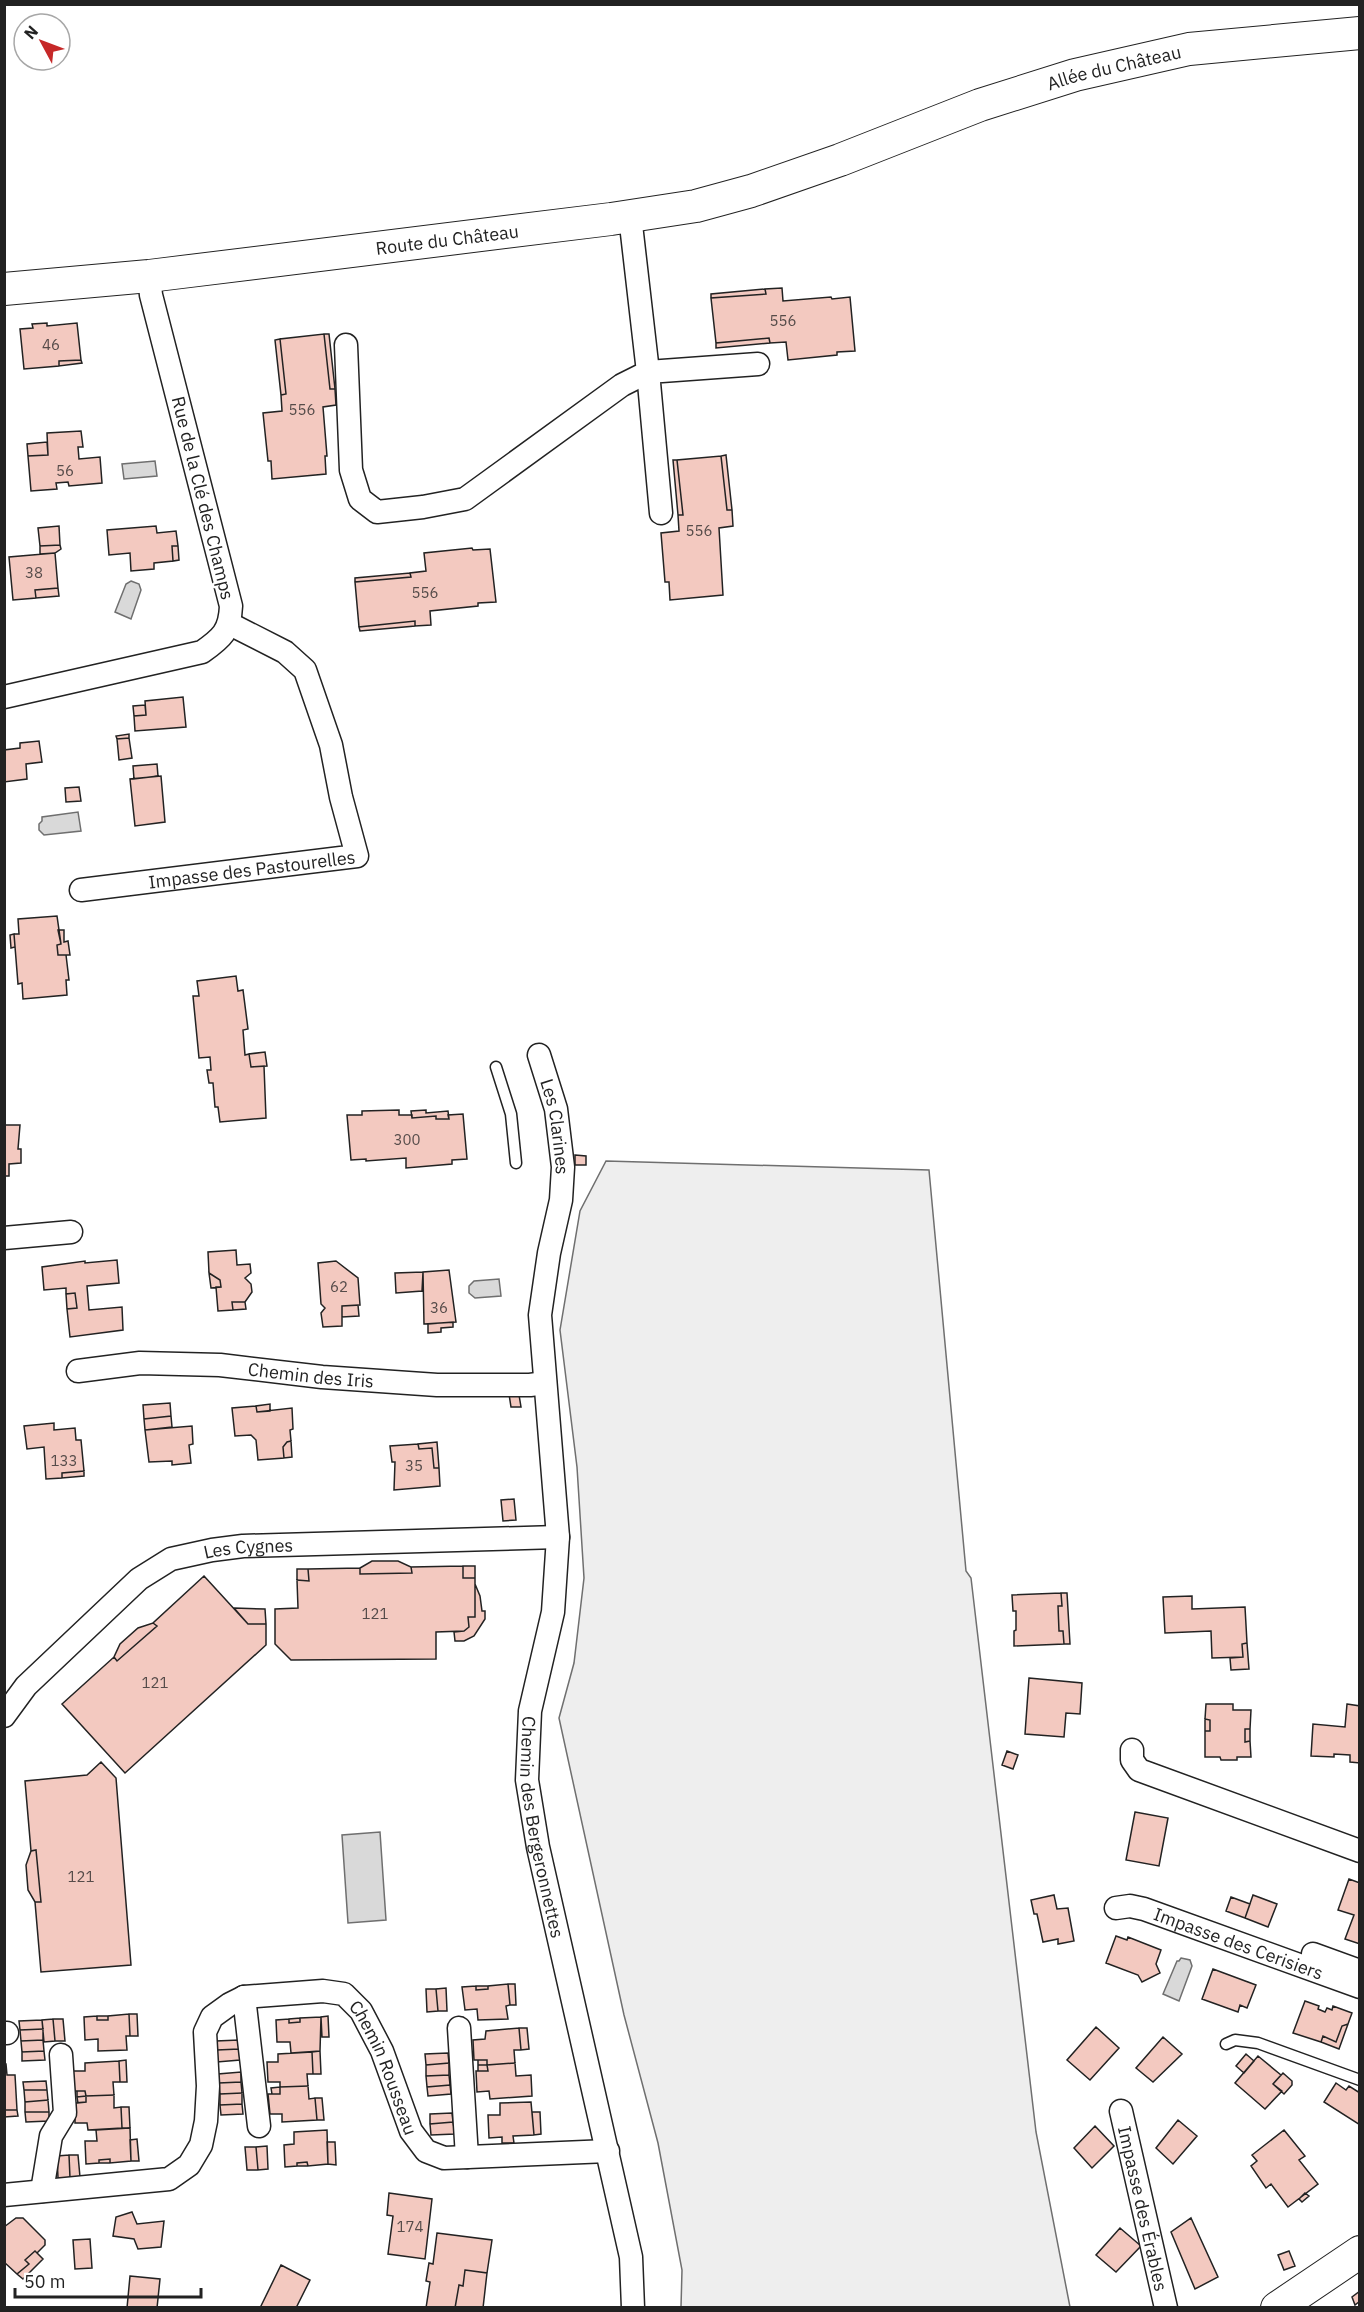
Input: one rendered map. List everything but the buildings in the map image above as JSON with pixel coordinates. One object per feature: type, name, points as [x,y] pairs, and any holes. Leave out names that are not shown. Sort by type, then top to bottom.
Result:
[{"type":"street","name":"Allée du Château","points":[[880,145],[980,105],[1098,70],[1189,49],[1359,33]]},
{"type":"street","name":"Route du Château","points":[[4,289],[149,276],[696,206],[751,191],[880,145]]},
{"type":"street","points":[[630,216],[661,513]]},
{"type":"street","name":"Rue de la Clé des Champs","points":[[4,697],[202,652],[218,640],[230,624],[231,606],[151,295],[149,276]]},
{"type":"street","points":[[346,345],[351,470],[360,499],[377,512],[465,499],[622,385],[648,372],[758,364]]},
{"type":"street","name":"Impasse des Pastourelles","points":[[81,890],[357,856],[341,797],[331,745],[305,670],[285,652],[230,624]]},
{"type":"street","name":"Les Clarines","points":[[538,1055],[556,1109],[563,1167],[561,1200]]},
{"type":"street","name":"Chemin des Bergeronnettes","points":[[561,1200],[549,1253],[540,1315],[558,1537],[553,1612],[530,1712],[527,1780],[538,1847],[630,2257],[633,2307]]},
{"type":"street","points":[[4,1238],[71,1232]]},
{"type":"street","name":"Chemin des Iris","points":[[78,1371],[140,1363],[220,1365],[322,1377],[437,1385],[545,1383]]},
{"type":"street","name":"Les Cygnes","points":[[4,1716],[26,1686],[70,1643],[140,1579],[171,1559],[243,1546],[558,1537]]},
{"type":"street","points":[[1132,1750],[1132,1760],[1139,1770],[1359,1851]]},
{"type":"street","name":"Impasse des Cerisiers","points":[[1116,1908],[1130,1906],[1144,1909],[1359,1987]]},
{"type":"street","points":[[1200,1913],[1359,1971]]},
{"type":"street","name":"Chemin Rousseau","points":[[4,2195],[169,2179],[189,2165],[201,2145],[206,2121],[208,2086],[205,2032],[212,2017],[244,1997],[323,1991],[344,1994],[361,2011],[382,2051],[411,2131],[426,2151],[444,2158],[608,2151]]},
{"type":"street","points":[[244,1997],[259,2126]]},
{"type":"street","points":[[459,2028],[467,2157]]},
{"type":"street","points":[[42,2191],[51,2136],[65,2113],[61,2055]]},
{"type":"street","name":"Impasse des Érables","points":[[1121,2111],[1166,2307]]},
{"type":"street","points":[[1277,2307],[1348,2260],[1359,2245]]},
{"type":"lane","points":[[496,1067],[512,1114],[516,1163]]},
{"type":"lane","points":[[1226,2044],[1235,2040],[1258,2043],[1359,2080]]},
{"type":"shaded area","points":[[155,461],[157,476],[124,479],[122,464]]},
{"type":"shaded area","points":[[131,581],[139,584],[141,590],[131,619],[115,612],[126,584]]},
{"type":"shaded area","points":[[78,812],[81,831],[44,835],[39,830],[42,817]]},
{"type":"shaded area","points":[[606,1161],[929,1170],[966,1571],[971,1578],[1036,2132],[1070,2307],[681,2307],[682,2270],[658,2143],[624,2015],[559,1718],[574,1663],[584,1578],[577,1467],[560,1330],[580,1211]]},
{"type":"shaded area","points":[[499,1279],[501,1296],[475,1298],[469,1293],[469,1286],[474,1281]]},
{"type":"shaded area","points":[[380,1832],[386,1920],[348,1923],[342,1835]]},
{"type":"shaded area","points":[[1181,1958],[1190,1960],[1192,1966],[1179,2001],[1163,1994],[1177,1961]]}]
